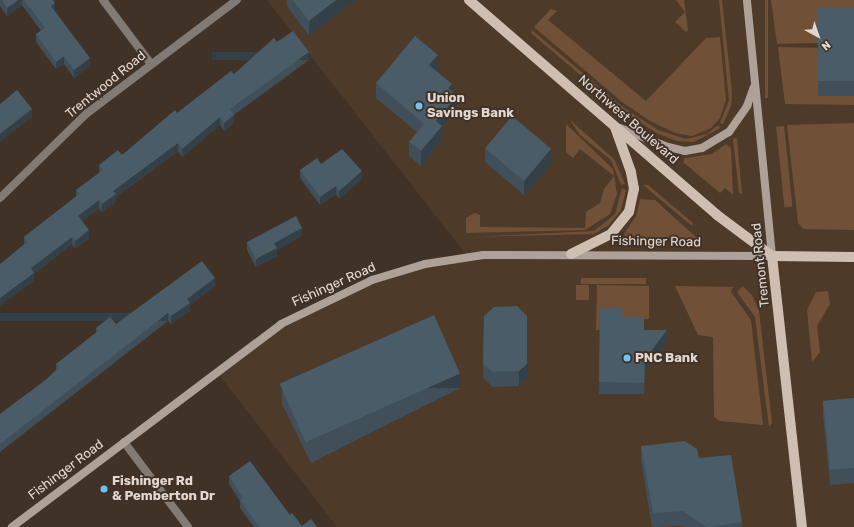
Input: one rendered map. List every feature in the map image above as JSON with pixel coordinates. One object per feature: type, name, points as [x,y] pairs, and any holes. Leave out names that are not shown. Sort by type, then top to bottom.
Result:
[{"type":"main road","name":"Northwest Boulevard","points":[[469,0],[717,215],[772,256]]},
{"type":"main road","name":"Tremont Road","points":[[747,0],[772,256],[802,527]]},
{"type":"main road","points":[[614,125],[668,147],[685,151],[702,148],[716,142],[736,124],[755,84]]},
{"type":"main road","points":[[571,254],[611,234],[629,212],[633,183],[614,125]]},
{"type":"main road","name":"Fishinger Road","points":[[12,527],[281,324],[372,280],[425,264],[483,255],[571,254],[854,257]]},
{"type":"street","points":[[103,0],[151,64]]},
{"type":"street","name":"Trentwood Road","points":[[0,198],[86,114],[237,0]]},
{"type":"street","points":[[124,442],[188,527]]},
{"type":"shaded area","points":[[267,0],[854,0],[854,527],[337,527],[217,372],[281,324],[372,280],[468,257]]},
{"type":"shaded area","points":[[676,0],[684,0],[688,30],[686,32],[675,22],[685,12]]},
{"type":"shaded area","points":[[719,0],[722,0],[732,92],[731,106],[723,124],[720,123],[729,100]]},
{"type":"shaded area","points":[[765,0],[768,0],[768,98],[765,98]]},
{"type":"shaded area","points":[[771,0],[854,0],[854,23],[818,43],[777,44]]},
{"type":"shaded area","points":[[551,9],[557,11],[548,20],[646,101],[706,38],[720,37],[726,100],[720,118],[711,128],[692,136],[675,133],[650,121],[622,102],[534,27]]},
{"type":"shaded area","points":[[532,30],[620,105],[658,130],[686,139],[707,134],[718,125],[720,128],[694,142],[677,141],[656,133],[618,107],[531,33]]},
{"type":"shaded area","points":[[778,47],[818,48],[819,96],[854,96],[854,105],[785,104]]},
{"type":"shaded area","points":[[570,120],[614,159],[625,184],[621,185],[611,160],[580,135]]},
{"type":"shaded area","points":[[854,123],[854,230],[803,229],[798,223],[787,125]]},
{"type":"shaded area","points":[[566,124],[613,169],[617,194],[610,214],[585,230],[466,233],[466,218],[475,213],[480,215],[480,227],[585,228],[586,212],[600,203],[604,189],[614,176],[580,149],[573,158],[566,152]]},
{"type":"shaded area","points":[[784,126],[792,207],[785,207],[776,127]]},
{"type":"shaded area","points":[[733,138],[737,139],[742,194],[739,193]]},
{"type":"shaded area","points":[[726,144],[731,148],[733,195],[725,188],[720,193],[683,162],[685,158],[712,154]]},
{"type":"shaded area","points":[[643,185],[648,185],[693,223],[692,226]]},
{"type":"shaded area","points":[[622,188],[626,190],[621,210],[609,225],[594,234],[471,237],[594,231],[615,214]]},
{"type":"shaded area","points":[[640,199],[655,200],[697,238],[626,238],[624,234],[636,216]]},
{"type":"shaded area","points":[[581,278],[646,278],[646,284],[581,284]]},
{"type":"shaded area","points":[[576,285],[589,285],[589,300],[576,300]]},
{"type":"shaded area","points":[[597,285],[649,286],[649,319],[644,319],[644,329],[596,330]]},
{"type":"shaded area","points":[[675,286],[733,287],[731,292],[751,320],[763,425],[720,421],[714,417],[713,337],[698,335]]},
{"type":"shaded area","points":[[743,286],[752,295],[759,311],[772,423],[769,427],[755,317],[737,292]]},
{"type":"shaded area","points":[[828,291],[830,304],[817,326],[820,352],[812,362],[807,310],[816,292]]},
{"type":"building","points":[[2,0],[18,0],[7,8]]},
{"type":"building","points":[[24,0],[53,0],[55,3],[51,6],[90,58],[74,70],[64,56],[56,62],[36,34],[45,28]]},
{"type":"building","points":[[293,0],[336,0],[309,21]]},
{"type":"building","points":[[818,8],[854,8],[854,81],[818,81]]},
{"type":"building","points":[[293,31],[309,52],[230,109],[234,115],[224,123],[220,117],[182,149],[178,143],[113,191],[116,194],[102,204],[99,200],[78,216],[89,230],[75,241],[72,237],[31,268],[34,273],[0,298],[0,264],[27,242],[24,237],[79,194],[76,190],[103,170],[99,165],[118,150],[122,155],[175,110],[177,113],[231,71],[234,74],[274,38],[277,42]]},
{"type":"building","name":"Union Savings Bank","points":[[415,36],[438,55],[429,65],[452,84],[448,88],[457,96],[436,121],[442,126],[421,151],[409,142],[424,124],[376,83]]},
{"type":"building","points":[[17,90],[32,109],[0,134],[0,104]]},
{"type":"building","points":[[512,116],[551,149],[524,181],[485,148]]},
{"type":"building","points":[[342,149],[362,171],[339,191],[336,186],[320,197],[300,170],[317,158],[321,164]]},
{"type":"building","points":[[296,216],[302,228],[274,243],[277,248],[256,259],[247,242]]},
{"type":"building","points":[[202,261],[215,278],[187,299],[190,303],[171,316],[168,313],[0,444],[0,414],[47,379],[59,367],[56,364],[98,331],[96,328],[110,317],[116,324]]},
{"type":"building","points":[[517,306],[527,316],[527,364],[519,371],[493,372],[483,364],[484,316],[494,307]]},
{"type":"building","name":"PNC Bank","points":[[600,308],[623,308],[622,317],[644,317],[644,330],[667,330],[645,359],[644,383],[599,382]]},
{"type":"building","points":[[434,315],[460,373],[306,442],[280,384]]},
{"type":"building","points":[[854,398],[854,468],[830,470],[823,401]]},
{"type":"building","points":[[685,441],[697,449],[699,458],[731,455],[742,522],[706,527],[683,511],[653,513],[641,446]]},
{"type":"building","points":[[250,461],[290,515],[292,513],[302,526],[311,519],[317,527],[259,527],[240,500],[243,498],[229,476]]},
{"type":"place","name":"Union Savings Bank","points":[[419,106]]},
{"type":"place","name":"PNC Bank","points":[[627,358]]},
{"type":"place","name":"Fishinger Rd & Pemberton Dr","points":[[104,489]]}]
